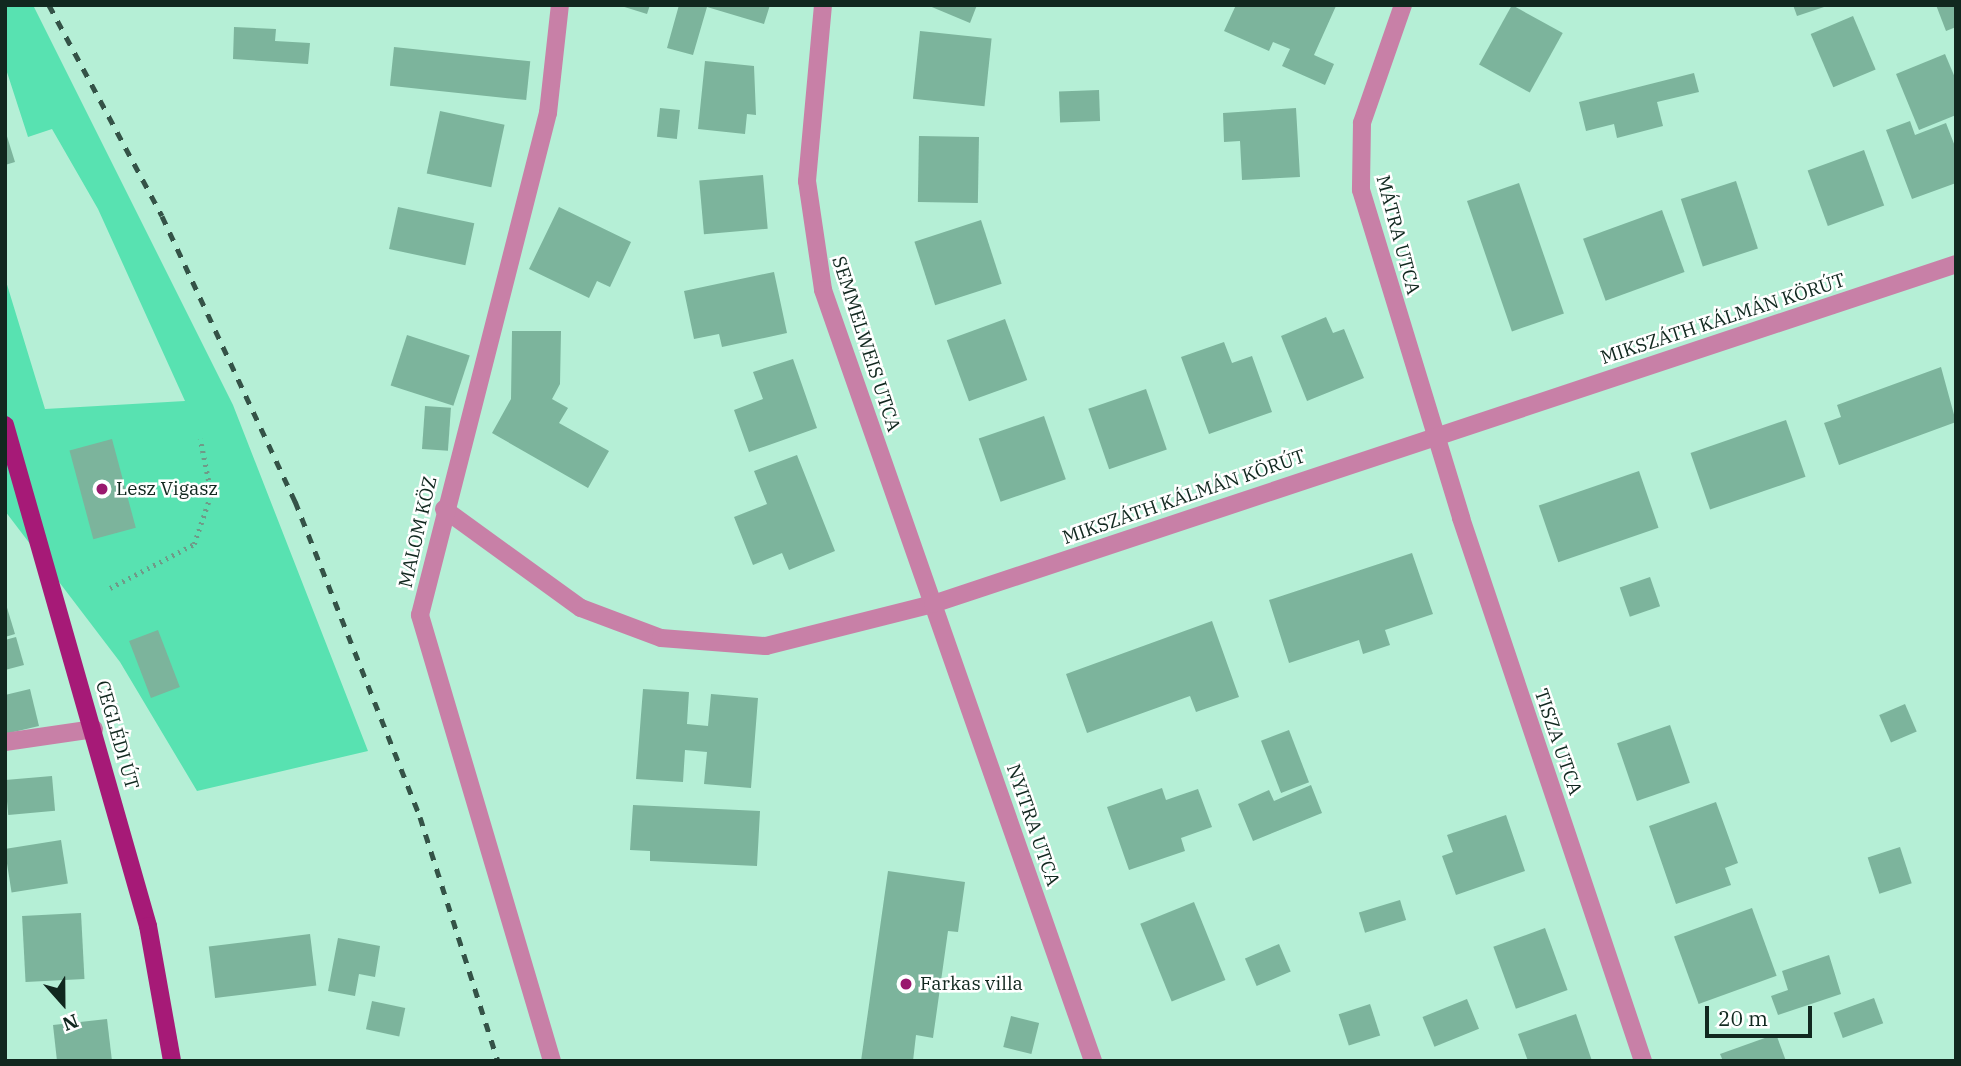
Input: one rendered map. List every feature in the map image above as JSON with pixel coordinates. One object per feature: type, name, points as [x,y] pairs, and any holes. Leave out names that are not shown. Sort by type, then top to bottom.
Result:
[{"type":"main road","name":"CEGLÉDI ÚT","points":[[6,427],[148,926],[172,1061]]},
{"type":"street","name":"MALOM KÖZ","points":[[552,1061],[420,615],[444,509],[548,113],[560,5]]},
{"type":"street","name":"SEMMELWEIS UTCA","points":[[823,5],[807,120],[809,225],[822,290],[933,604]]},
{"type":"street","name":"MÁTRA UTCA","points":[[1402,5],[1383,50],[1358,153],[1369,220],[1436,435]]},
{"type":"street","name":"MIKSZÁTH KÁLMÁN KÖRÚT","points":[[444,509],[541,584],[581,608],[661,639],[766,646],[933,604],[1956,264]]},
{"type":"street","name":"TISZA UTCA","points":[[1436,435],[1643,1061]]},
{"type":"street","name":"NYITRA UTCA","points":[[933,604],[1093,1061]]},
{"type":"street","points":[[5,742],[94,729]]},
{"type":"path","points":[[110,588],[194,544],[211,494],[200,439]]},
{"type":"green space","points":[[5,5],[33,5],[233,405],[368,751],[197,791],[120,662],[5,511],[5,278],[45,409],[185,401],[98,209],[52,129],[28,137],[5,66]]},
{"type":"building","points":[[618,5],[650,5],[647,14]]},
{"type":"building","points":[[679,5],[770,5],[764,24],[707,7],[693,55],[667,48]]},
{"type":"building","points":[[927,5],[977,5],[970,23]]},
{"type":"building","points":[[1236,5],[1336,6],[1314,55],[1334,64],[1325,85],[1282,66],[1290,49],[1273,42],[1269,51],[1224,31]]},
{"type":"building","points":[[1512,5],[1563,33],[1530,93],[1479,64]]},
{"type":"building","points":[[1793,5],[1827,5],[1827,6],[1797,16]]},
{"type":"building","points":[[1936,5],[1956,5],[1956,27],[1946,31]]},
{"type":"building","points":[[1853,16],[1876,69],[1833,87],[1811,34]]},
{"type":"building","points":[[234,27],[276,29],[275,41],[310,43],[308,64],[233,59]]},
{"type":"building","points":[[920,31],[992,39],[984,106],[913,99]]},
{"type":"building","points":[[394,47],[530,61],[526,100],[390,86]]},
{"type":"building","points":[[1945,54],[1956,80],[1956,115],[1919,130],[1896,74]]},
{"type":"building","points":[[705,61],[754,66],[756,115],[747,114],[745,134],[698,129]]},
{"type":"building","points":[[1694,73],[1699,92],[1657,102],[1663,126],[1617,138],[1614,124],[1586,131],[1579,102]]},
{"type":"building","points":[[1099,90],[1100,121],[1060,122],[1059,91]]},
{"type":"building","points":[[660,108],[680,110],[677,139],[657,137]]},
{"type":"building","points":[[1296,108],[1300,177],[1242,180],[1240,141],[1224,142],[1223,113]]},
{"type":"building","points":[[440,111],[505,125],[491,187],[427,174]]},
{"type":"building","points":[[1910,121],[1915,135],[1946,123],[1956,149],[1956,183],[1912,199],[1886,130]]},
{"type":"building","points":[[5,130],[15,162],[5,165]]},
{"type":"building","points":[[919,136],[979,137],[978,203],[918,202]]},
{"type":"building","points":[[1864,150],[1884,205],[1828,226],[1808,171]]},
{"type":"building","points":[[763,175],[768,229],[704,234],[699,181]]},
{"type":"building","points":[[1736,181],[1758,249],[1703,266],[1681,199]]},
{"type":"building","points":[[1519,183],[1564,313],[1512,331],[1467,201]]},
{"type":"building","points":[[398,207],[474,223],[465,265],[389,249]]},
{"type":"building","points":[[559,207],[631,242],[610,287],[597,281],[589,298],[529,269]]},
{"type":"building","points":[[1662,210],[1685,272],[1606,301],[1583,239]]},
{"type":"building","points":[[981,220],[1002,284],[935,305],[914,242]]},
{"type":"building","points":[[774,272],[787,333],[722,347],[719,334],[694,339],[684,291]]},
{"type":"building","points":[[1326,317],[1333,333],[1344,329],[1364,378],[1307,401],[1281,336]]},
{"type":"building","points":[[1005,319],[1027,380],[969,401],[947,340]]},
{"type":"building","points":[[512,331],[561,331],[560,384],[552,399],[568,408],[559,423],[609,451],[588,488],[492,433],[511,399]]},
{"type":"building","points":[[407,335],[470,355],[453,406],[391,385]]},
{"type":"building","points":[[1224,342],[1232,363],[1252,356],[1272,412],[1209,434],[1181,357]]},
{"type":"building","points":[[793,359],[817,428],[749,452],[734,410],[763,399],[753,372]]},
{"type":"building","points":[[1941,367],[1956,422],[1839,465],[1824,423],[1841,417],[1837,405]]},
{"type":"building","points":[[1146,389],[1167,450],[1109,469],[1088,409]]},
{"type":"building","points":[[425,406],[451,408],[448,451],[422,449]]},
{"type":"building","points":[[1044,416],[1066,479],[1001,502],[979,438]]},
{"type":"building","points":[[1786,420],[1806,477],[1710,510],[1691,453]]},
{"type":"building","name":"Lesz Vigasz","points":[[112,439],[136,528],[93,539],[69,450]]},
{"type":"building","points":[[797,455],[835,551],[789,570],[782,553],[753,565],[734,517],[767,504],[754,471]]},
{"type":"building","points":[[1639,471],[1659,528],[1558,562],[1539,506]]},
{"type":"building","points":[[1412,553],[1433,614],[1385,630],[1390,645],[1363,654],[1359,640],[1289,663],[1269,600]]},
{"type":"building","points":[[1650,577],[1660,606],[1630,617],[1620,587]]},
{"type":"building","points":[[5,601],[15,634],[5,637]]},
{"type":"building","points":[[1212,621],[1239,697],[1196,712],[1190,696],[1087,733],[1066,674]]},
{"type":"building","points":[[158,630],[180,687],[151,698],[129,641]]},
{"type":"building","points":[[16,637],[24,665],[5,670],[5,640]]},
{"type":"building","points":[[30,689],[39,726],[5,734],[5,695]]},
{"type":"building","points":[[643,689],[689,692],[687,724],[708,726],[711,694],[758,698],[751,788],[704,784],[707,752],[685,750],[683,782],[636,779]]},
{"type":"building","points":[[1905,704],[1917,732],[1891,743],[1879,715]]},
{"type":"building","points":[[1670,725],[1690,783],[1637,801],[1617,743]]},
{"type":"building","points":[[1289,730],[1309,782],[1281,793],[1261,741]]},
{"type":"building","points":[[52,776],[55,811],[8,815],[5,780]]},
{"type":"building","points":[[1311,785],[1322,813],[1253,841],[1238,804],[1269,790],[1274,801]]},
{"type":"building","points":[[1162,788],[1166,800],[1198,789],[1212,827],[1181,838],[1185,851],[1129,870],[1107,807]]},
{"type":"building","points":[[1716,802],[1738,863],[1725,868],[1731,885],[1676,904],[1649,826]]},
{"type":"building","points":[[633,805],[760,811],[757,866],[650,861],[650,851],[630,850]]},
{"type":"building","points":[[1506,815],[1525,871],[1456,895],[1442,856],[1453,852],[1447,835]]},
{"type":"building","points":[[61,840],[68,883],[12,892],[5,849]]},
{"type":"building","points":[[1900,847],[1912,883],[1879,894],[1868,858]]},
{"type":"building","name":"Farkas villa","points":[[888,871],[965,882],[958,932],[948,931],[933,1038],[916,1035],[913,1061],[861,1061]]},
{"type":"building","points":[[1400,900],[1406,920],[1365,933],[1359,913]]},
{"type":"building","points":[[1194,902],[1225,980],[1172,1002],[1140,924]]},
{"type":"building","points":[[1752,908],[1777,976],[1699,1004],[1674,936]]},
{"type":"building","points":[[81,913],[84,979],[26,982],[22,916]]},
{"type":"building","points":[[1545,928],[1568,990],[1516,1009],[1493,947]]},
{"type":"building","points":[[310,934],[316,986],[215,998],[209,946]]},
{"type":"building","points":[[338,938],[380,946],[375,977],[359,974],[355,996],[328,991]]},
{"type":"building","points":[[1279,944],[1291,972],[1257,986],[1245,958]]},
{"type":"building","points":[[1829,955],[1841,994],[1778,1015],[1771,996],[1788,990],[1782,971]]},
{"type":"building","points":[[1874,998],[1883,1023],[1843,1038],[1834,1013]]},
{"type":"building","points":[[1467,999],[1479,1029],[1434,1047],[1422,1017]]},
{"type":"building","points":[[372,1001],[405,1008],[399,1036],[366,1029]]},
{"type":"building","points":[[1370,1004],[1380,1035],[1349,1046],[1339,1014]]},
{"type":"building","points":[[1576,1014],[1592,1061],[1528,1061],[1518,1034]]},
{"type":"building","points":[[1011,1016],[1039,1023],[1031,1054],[1003,1047]]},
{"type":"building","points":[[107,1019],[112,1061],[57,1061],[53,1025]]},
{"type":"building","points":[[1776,1034],[1786,1061],[1723,1061],[1720,1054]]},
{"type":"railway","points":[[49,5],[162,216],[295,501],[420,817],[498,1061]]},
{"type":"place","name":"Lesz Vigasz","points":[[102,489]]},
{"type":"place","name":"Farkas villa","points":[[906,984]]}]
